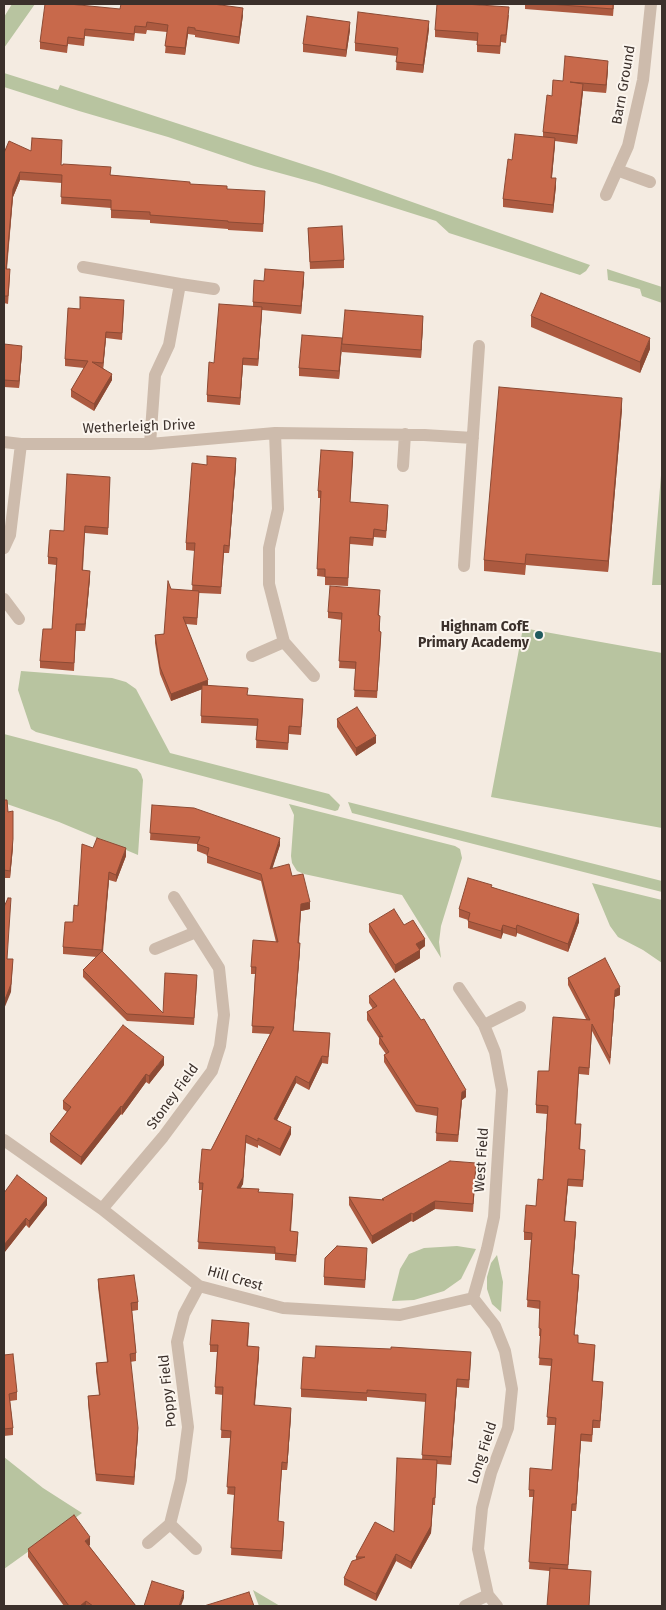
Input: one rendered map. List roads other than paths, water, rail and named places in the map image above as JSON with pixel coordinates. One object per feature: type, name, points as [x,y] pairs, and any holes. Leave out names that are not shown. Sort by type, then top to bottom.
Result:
[{"type":"street","name":"Barn Ground","points":[[606,195],[628,146],[643,80],[651,4]]},
{"type":"street","points":[[617,170],[650,182]]},
{"type":"street","points":[[83,267],[214,289]]},
{"type":"street","points":[[150,444],[155,375],[169,345],[180,284]]},
{"type":"street","points":[[464,566],[479,346]]},
{"type":"street","points":[[275,433],[278,509],[268,548],[269,584],[284,642],[314,676]]},
{"type":"street","name":"Wetherleigh Drive","points":[[4,442],[21,444],[150,444],[275,433],[405,434],[473,438]]},
{"type":"street","points":[[403,466],[405,434]]},
{"type":"street","points":[[4,548],[10,535],[21,444]]},
{"type":"street","points":[[4,599],[18,619]]},
{"type":"street","points":[[252,656],[284,642]]},
{"type":"street","name":"Stoney Field","points":[[102,1209],[163,1138],[212,1071],[220,1046],[224,1015],[219,968],[174,897]]},
{"type":"street","points":[[155,948],[196,932]]},
{"type":"street","name":"West Field","points":[[459,988],[484,1025],[495,1052],[502,1090],[494,1218],[473,1298]]},
{"type":"street","points":[[484,1025],[520,1007]]},
{"type":"street","name":"Hill Crest","points":[[4,1140],[102,1209],[199,1286],[283,1308],[400,1315],[473,1298]]},
{"type":"street","name":"Poppy Field","points":[[170,1524],[181,1480],[188,1427],[178,1342],[184,1314],[199,1286]]},
{"type":"street","name":"Long Field","points":[[473,1298],[495,1326],[505,1351],[512,1389],[508,1428],[491,1473],[482,1508],[478,1549],[488,1595],[497,1606]]},
{"type":"street","points":[[148,1543],[170,1524],[196,1549]]},
{"type":"street","points":[[465,1606],[488,1595]]},
{"type":"place","name":"Highnam CofE Primary Academy","points":[[539,635]]}]
